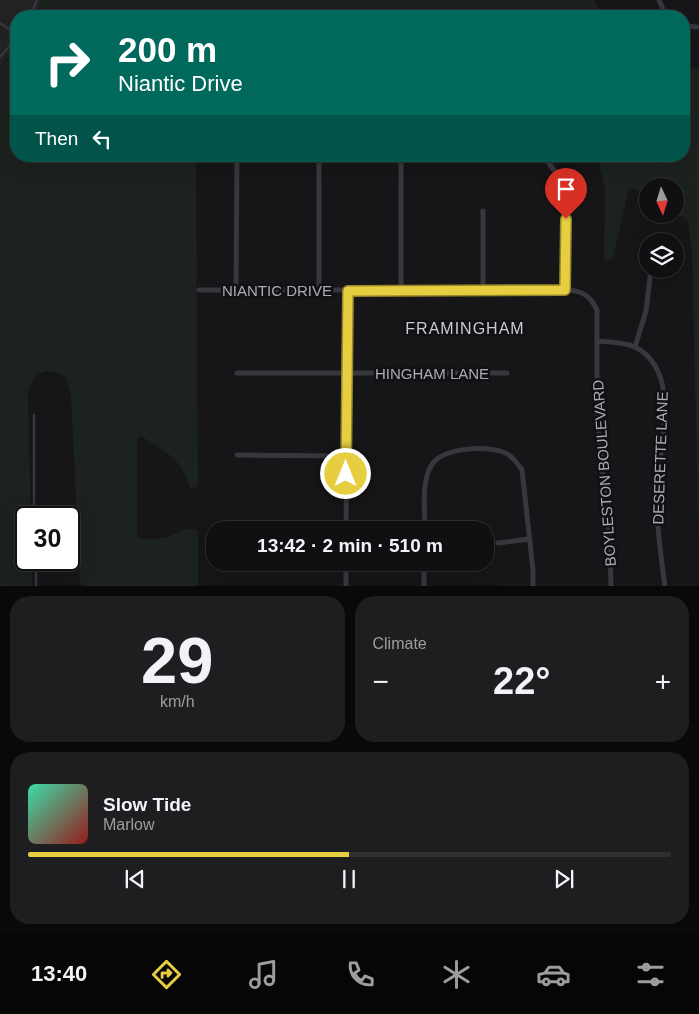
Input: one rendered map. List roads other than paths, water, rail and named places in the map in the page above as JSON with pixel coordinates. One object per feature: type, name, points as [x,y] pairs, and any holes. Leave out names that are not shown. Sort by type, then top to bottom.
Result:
[{"type":"street","points":[[690,26],[697,27]]},
{"type":"street","points":[[236,290],[237,162]]},
{"type":"street","points":[[318,162],[319,290]]},
{"type":"street","points":[[401,162],[401,290]]},
{"type":"street","points":[[548,162],[558,176],[565,203],[565,290]]},
{"type":"street","points":[[483,211],[483,290]]},
{"type":"street","points":[[597,341],[635,347],[646,311],[650,278]]},
{"type":"street","name":"NIANTIC DRIVE","points":[[199,290],[565,290]]},
{"type":"street","name":"BOYLESTON BOULEVARD","points":[[565,290],[584,293],[592,300],[596,310],[597,415],[610,547],[611,586]]},
{"type":"street","points":[[346,521],[348,291]]},
{"type":"street","name":"DESERETTE LANE","points":[[635,347],[653,362],[662,381],[665,397],[657,492],[658,536],[665,586]]},
{"type":"street","name":"HINGHAM LANE","points":[[237,373],[507,373]]},
{"type":"street","points":[[425,521],[425,485],[430,467],[435,460],[443,454],[461,450],[504,452],[515,459],[522,470],[533,586]]},
{"type":"street","points":[[238,456],[346,456]]},
{"type":"street","points":[[498,543],[530,539]]},
{"type":"street","points":[[346,571],[346,586]]},
{"type":"street","points":[[424,571],[424,586]]},
{"type":"lane","points":[[0,57],[10,46]]},
{"type":"lane","points":[[34,415],[34,506]]},
{"type":"lane","points":[[36,571],[36,586]]},
{"type":"district","name":"FRAMINGHAM","points":[[465,328]]}]
